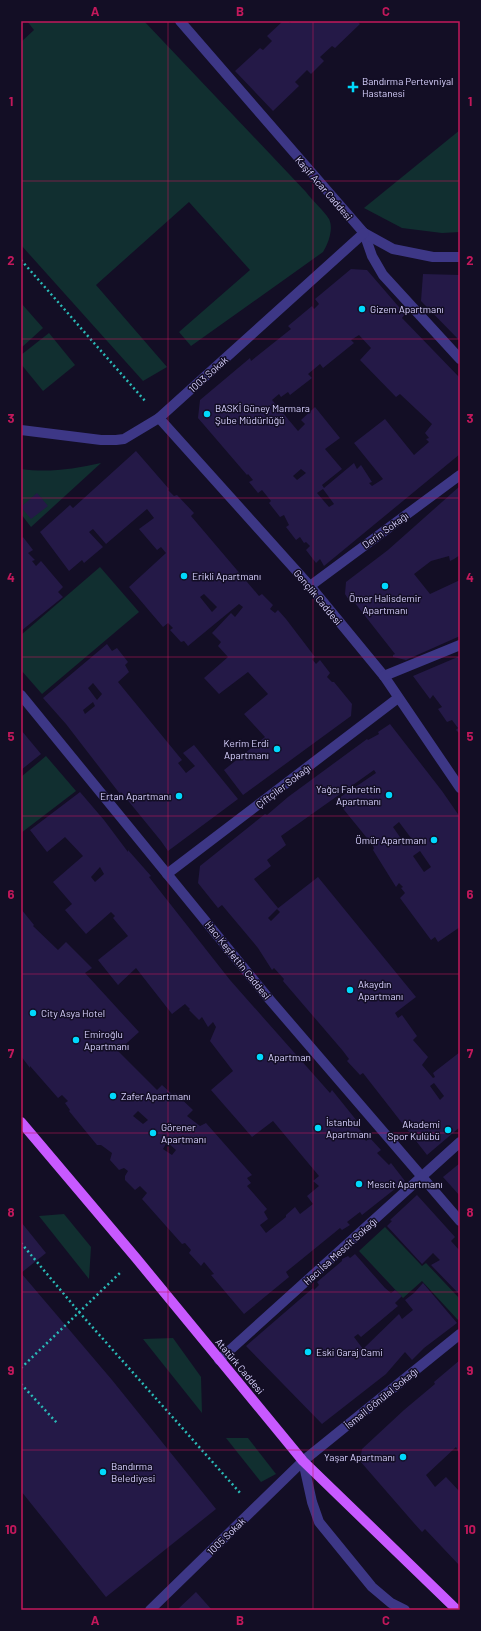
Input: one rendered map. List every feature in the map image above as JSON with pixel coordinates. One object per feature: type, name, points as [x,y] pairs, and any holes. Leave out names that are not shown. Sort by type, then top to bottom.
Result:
[{"type":"main road","name":"Atatürk Caddesi","points":[[21,1122],[136,1258],[302,1462],[457,1610]]},
{"type":"street","name":"Kaşif Acar Caddesi","points":[[180,21],[364,233],[372,256],[382,275],[460,358]]},
{"type":"street","points":[[364,233],[393,249],[433,257],[460,257]]},
{"type":"street","name":"1003 Sokak","points":[[21,430],[101,440],[116,440],[124,438],[159,418],[364,233]]},
{"type":"street","name":"Gençlik Caddesi","points":[[159,418],[310,586],[384,676],[460,788]]},
{"type":"street","name":"Derin Sokağı","points":[[310,586],[460,475]]},
{"type":"street","points":[[384,676],[460,645]]},
{"type":"street","name":"Hacı Keşfettin Caddesi","points":[[21,695],[270,1000],[460,1221]]},
{"type":"street","name":"Çiftçiler Sokağı","points":[[167,874],[398,698]]},
{"type":"street","name":"Hacı İsa Mescit Sokağı","points":[[219,1360],[460,1142]]},
{"type":"street","name":"İsmail Gönülal Sokağı","points":[[302,1462],[460,1334]]},
{"type":"street","points":[[302,1462],[312,1502],[319,1522],[372,1587],[392,1604],[405,1610]]},
{"type":"street","name":"1005 Sokak","points":[[150,1610],[302,1462]]},
{"type":"path","points":[[21,260],[159,418]]},
{"type":"path","points":[[21,1243],[79,1312],[254,1508]]},
{"type":"path","points":[[21,1368],[136,1258]]},
{"type":"path","points":[[21,1384],[57,1424]]},
{"type":"green space","points":[[27,21],[144,21],[306,192],[329,219],[331,227],[330,236],[323,252],[191,346],[179,332],[250,270],[189,202],[96,285],[167,367],[143,381],[21,245],[21,42],[34,30]]},
{"type":"green space","points":[[460,130],[460,232],[442,233],[402,228],[364,208]]},
{"type":"green space","points":[[21,303],[43,328],[21,348]]},
{"type":"green space","points":[[49,333],[75,365],[43,391],[21,364],[21,355]]},
{"type":"green space","points":[[101,463],[31,527],[21,514],[21,469],[41,471],[61,470]]},
{"type":"green space","points":[[100,567],[139,612],[42,694],[21,670],[21,635]]},
{"type":"green space","points":[[46,756],[76,791],[21,833],[21,777]]},
{"type":"green space","points":[[64,1214],[91,1247],[89,1279],[39,1216]]},
{"type":"green space","points":[[385,1227],[422,1266],[426,1263],[460,1299],[460,1319],[458,1320],[422,1281],[403,1298],[359,1251]]},
{"type":"green space","points":[[173,1338],[201,1377],[202,1413],[143,1339]]},
{"type":"green space","points":[[226,1438],[248,1438],[276,1474],[261,1482]]},
{"type":"building","points":[[283,21],[288,21],[290,23],[292,21],[357,21],[360,24],[335,48],[332,46],[320,57],[324,61],[311,74],[307,70],[295,82],[299,86],[273,111],[235,71],[260,48],[263,50],[272,41],[267,36]]},
{"type":"building","points":[[351,269],[367,270],[405,314],[402,318],[460,378],[460,454],[324,566],[320,559],[316,563],[306,550],[310,546],[306,542],[304,543],[300,537],[296,540],[286,527],[289,525],[284,515],[280,517],[269,503],[271,501],[262,490],[258,493],[249,482],[253,480],[198,418],[200,400],[250,358],[251,361],[291,329],[288,326],[312,306],[314,309],[319,304],[315,299]],"holes":[[[359,335],[371,348],[360,360],[396,397],[400,394],[432,424],[425,433],[429,438],[426,439],[429,442],[414,455],[385,419],[354,443],[383,479],[372,486],[369,483],[372,482],[361,465],[357,469],[354,463],[324,488],[322,485],[342,469],[325,449],[340,438],[315,407],[301,420],[305,424],[298,431],[272,400],[279,394],[281,397],[288,392],[290,395],[312,378],[308,374],[320,364],[323,368],[354,343],[351,340]],[[301,469],[306,473],[297,480],[293,476]],[[323,489],[334,504],[329,507],[317,493]]]},
{"type":"building","points":[[423,274],[460,275],[460,341],[421,301]]},
{"type":"building","points":[[136,451],[169,489],[168,490],[174,496],[177,495],[194,513],[191,516],[259,596],[262,594],[273,605],[270,609],[275,613],[278,610],[286,619],[315,657],[312,659],[316,664],[320,660],[330,673],[327,677],[334,682],[352,704],[351,716],[243,795],[224,770],[265,737],[244,714],[268,694],[248,672],[219,694],[204,678],[228,657],[218,646],[221,642],[212,633],[231,613],[235,617],[243,607],[239,604],[188,646],[184,641],[181,642],[170,630],[173,628],[168,623],[163,627],[129,587],[166,553],[161,547],[157,550],[139,529],[154,518],[147,509],[106,544],[93,529],[89,532],[103,547],[84,563],[82,560],[69,571],[40,532],[70,505],[73,508]],"holes":[[[204,594],[217,607],[212,612],[200,597]]]},
{"type":"building","name":"Ömer Halisdemir Apartmanı","points":[[460,486],[460,555],[450,561],[449,556],[431,561],[414,574],[430,594],[460,580],[460,636],[406,660],[393,657],[395,654],[351,598],[349,600],[345,594],[346,582],[388,550]]},
{"type":"building","points":[[37,493],[48,506],[31,519],[21,507]]},
{"type":"building","points":[[23,537],[33,550],[28,553],[35,560],[32,561],[36,566],[41,561],[63,587],[58,592],[63,597],[21,631],[21,539]]},
{"type":"building","points":[[107,644],[112,651],[117,648],[128,662],[125,665],[129,672],[118,682],[182,760],[178,763],[186,773],[195,766],[183,753],[194,745],[238,799],[168,851],[121,792],[120,794],[66,724],[43,698]],"holes":[[[93,683],[102,694],[97,700],[88,688]],[[93,702],[95,706],[85,714],[83,710]]]},
{"type":"building","points":[[460,656],[460,734],[456,730],[458,728],[452,720],[447,722],[438,709],[442,707],[433,695],[430,699],[413,676]]},
{"type":"building","points":[[390,724],[442,791],[460,817],[460,927],[438,942],[435,937],[431,940],[400,898],[405,893],[401,888],[403,887],[399,883],[396,887],[373,850],[374,848],[371,843],[336,800],[376,773],[374,770],[281,836],[286,845],[267,860],[271,866],[254,879],[278,908],[277,909],[318,877],[416,997],[395,1013],[398,1018],[402,1015],[417,1036],[413,1040],[428,1057],[422,1065],[433,1078],[435,1077],[433,1073],[460,1052],[460,1127],[427,1155],[363,1073],[360,1075],[347,1061],[349,1059],[343,1051],[283,981],[284,979],[274,968],[272,970],[258,948],[222,905],[218,908],[198,883],[200,866],[265,814],[267,815],[288,797],[367,739],[368,740],[379,734],[378,732]],"holes":[[[399,822],[411,838],[404,843],[393,827]],[[420,851],[431,867],[424,872],[413,856]],[[277,909],[280,912],[271,921],[268,918]],[[434,1083],[444,1096],[440,1100],[430,1086]]]},
{"type":"building","points":[[21,730],[41,754],[21,770]]},
{"type":"building","points":[[80,792],[104,820],[128,852],[128,850],[151,876],[149,877],[230,980],[330,1093],[332,1090],[357,1121],[354,1124],[362,1132],[361,1134],[366,1141],[370,1138],[381,1150],[377,1153],[389,1165],[391,1163],[405,1181],[362,1215],[360,1212],[347,1222],[350,1225],[342,1230],[340,1228],[286,1272],[289,1277],[244,1314],[211,1275],[214,1274],[204,1262],[201,1266],[189,1253],[191,1250],[185,1243],[182,1244],[142,1199],[147,1193],[140,1186],[135,1190],[125,1180],[125,1176],[128,1171],[124,1168],[119,1170],[110,1160],[112,1153],[101,1145],[97,1145],[69,1111],[70,1110],[65,1103],[68,1101],[62,1095],[58,1098],[21,1056],[21,909],[34,925],[33,926],[58,950],[66,942],[92,968],[85,973],[139,1032],[118,1051],[157,1090],[162,1085],[173,1095],[175,1093],[193,1110],[187,1116],[200,1126],[206,1123],[252,1175],[247,1178],[251,1183],[247,1186],[267,1209],[264,1212],[268,1219],[260,1225],[266,1233],[286,1217],[286,1215],[295,1207],[300,1214],[313,1204],[307,1196],[319,1186],[313,1181],[319,1176],[273,1121],[252,1137],[211,1090],[233,1071],[210,1041],[216,1027],[213,1022],[208,1027],[202,1017],[199,1020],[185,1004],[172,1014],[136,968],[118,985],[98,960],[128,936],[113,918],[115,916],[111,912],[86,934],[65,910],[72,904],[53,882],[83,856],[65,837],[47,852],[30,830]],"holes":[[[100,867],[104,874],[95,882],[91,877]],[[138,1111],[148,1120],[143,1124],[133,1116]],[[167,1142],[176,1150],[172,1155],[163,1149]]]},
{"type":"building","points":[[460,1163],[460,1196],[443,1177]]},
{"type":"building","points":[[417,1195],[455,1237],[451,1241],[460,1251],[460,1295],[431,1265],[440,1260],[433,1253],[422,1264],[387,1226],[392,1221],[390,1220]]},
{"type":"building","points":[[21,1222],[46,1253],[21,1273]]},
{"type":"building","points":[[355,1254],[385,1288],[391,1293],[395,1290],[402,1296],[395,1303],[398,1306],[361,1337],[358,1334],[354,1337],[363,1349],[399,1314],[402,1319],[413,1310],[405,1300],[423,1283],[457,1323],[424,1348],[412,1360],[405,1352],[386,1374],[322,1424],[246,1346],[313,1288],[314,1290],[319,1285],[317,1282],[342,1261],[342,1259],[348,1256],[350,1258]]},
{"type":"building","name":"Bandırma Belediyesi","points":[[21,1273],[112,1380],[216,1509],[106,1597],[21,1491]]},
{"type":"building","points":[[460,1360],[460,1452],[459,1453],[456,1447],[426,1475],[435,1487],[446,1477],[460,1492],[460,1566],[425,1529],[422,1532],[360,1461],[362,1449]]},
{"type":"building","points":[[196,1592],[212,1610],[177,1610]]},
{"type":"place","name":"Bandırma Pertevniyal Hastanesi","points":[[353,87]]},
{"type":"place","name":"Gizem Apartmanı","points":[[362,309]]},
{"type":"place","name":"BASKİ Güney Marmara Şube Müdürlüğü","points":[[207,414]]},
{"type":"place","name":"Erikli Apartmanı","points":[[184,576]]},
{"type":"place","name":"Ömer Halisdemir Apartmanı","points":[[385,586]]},
{"type":"place","name":"Kerim Erdi Apartmanı","points":[[277,749]]},
{"type":"place","name":"Yağcı Fahrettin Apartmanı","points":[[389,795]]},
{"type":"place","name":"Ertan Apartmanı","points":[[179,796]]},
{"type":"place","name":"Ömür Apartmanı","points":[[434,840]]},
{"type":"place","name":"Akaydın Apartmanı","points":[[350,990]]},
{"type":"place","name":"City Asya Hotel","points":[[33,1013]]},
{"type":"place","name":"Emiroğlu Apartmanı","points":[[76,1040]]},
{"type":"place","name":"Apartman","points":[[260,1057]]},
{"type":"place","name":"Zafer Apartmanı","points":[[113,1096]]},
{"type":"place","name":"İstanbul Apartmanı","points":[[318,1128]]},
{"type":"place","name":"Akademi Spor Kulübü","points":[[448,1130]]},
{"type":"place","name":"Görener Apartmanı","points":[[153,1133]]},
{"type":"place","name":"Mescit Apartmanı","points":[[359,1184]]},
{"type":"place","name":"Eski Garaj Cami","points":[[308,1352]]},
{"type":"place","name":"Yaşar Apartmanı","points":[[403,1457]]},
{"type":"place","name":"Bandırma Belediyesi","points":[[103,1472]]}]
